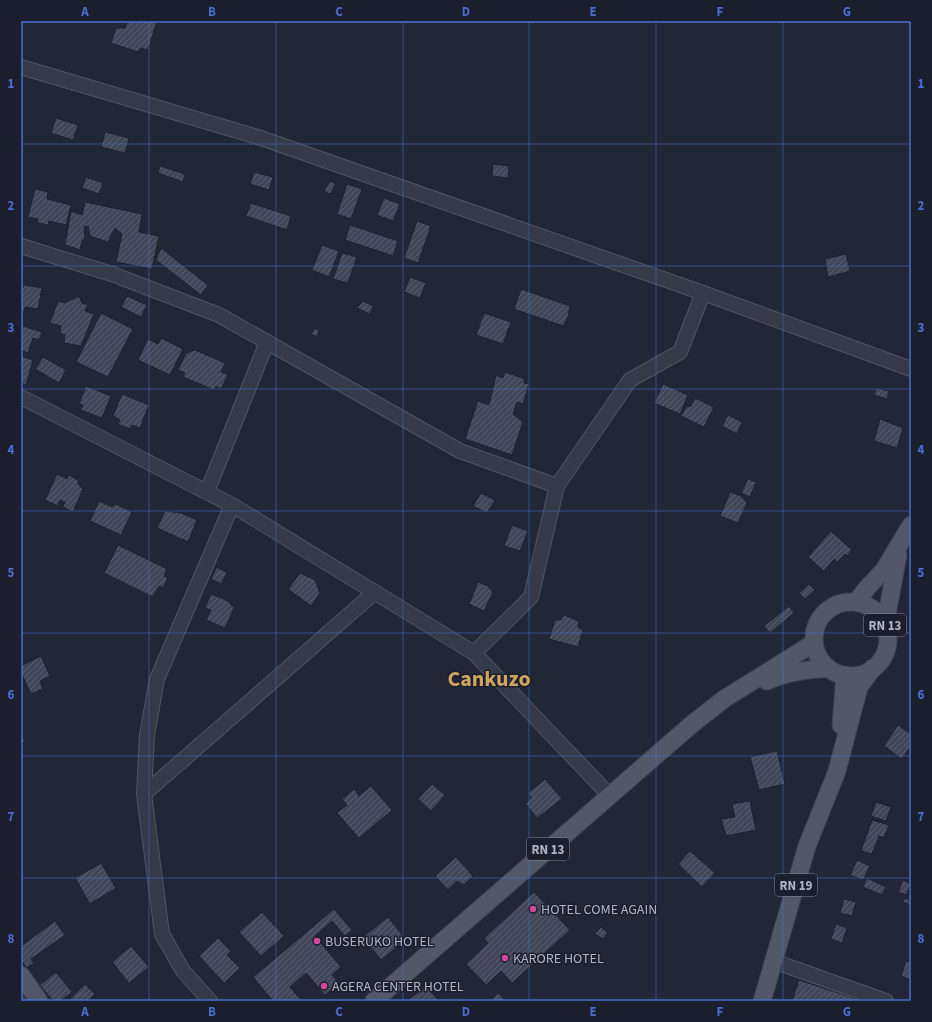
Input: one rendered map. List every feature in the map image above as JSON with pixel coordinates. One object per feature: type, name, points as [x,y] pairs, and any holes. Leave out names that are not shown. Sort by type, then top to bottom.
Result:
[{"type":"main road","name":"RN 13","points":[[856,602],[884,570],[908,531]]},
{"type":"main road","name":"RN 13","points":[[885,625],[896,561],[908,531]]},
{"type":"main road","name":"RN 13","points":[[374,1001],[691,725],[724,699],[814,643],[815,629],[822,616],[837,605],[856,602],[865,605],[874,610],[885,625],[888,634],[885,653],[873,668]]},
{"type":"main road","points":[[814,643],[816,653],[828,668]]},
{"type":"main road","name":"RN 13","points":[[724,699],[779,675],[804,670],[828,668],[836,673],[845,675]]},
{"type":"main road","points":[[845,675],[860,674],[873,668]]},
{"type":"main road","name":"RN 19","points":[[762,1001],[807,846],[837,771],[859,687],[873,668]]},
{"type":"main road","name":"RN 19","points":[[837,771],[845,675]]},
{"type":"main road","points":[[21,975],[31,998]]},
{"type":"street","points":[[21,67],[261,138],[704,293],[911,369]]},
{"type":"street","points":[[21,246],[112,274],[166,293],[218,315],[460,451],[557,486]]},
{"type":"street","points":[[474,653],[532,598],[557,486],[630,380],[680,352],[704,293]]},
{"type":"street","points":[[207,492],[267,342]]},
{"type":"street","points":[[21,398],[232,505],[474,653],[610,796]]},
{"type":"street","points":[[210,1001],[183,971],[162,934],[144,794],[148,735],[157,679],[232,505]]},
{"type":"street","points":[[144,794],[375,592]]},
{"type":"street","points":[[773,961],[886,1001]]},
{"type":"building","points":[[128,21],[157,21],[148,50],[141,48],[138,52],[111,43],[116,28],[125,28]]},
{"type":"building","points":[[56,118],[78,125],[73,140],[51,133]]},
{"type":"building","points":[[105,132],[129,138],[125,153],[101,147]]},
{"type":"building","points":[[493,164],[509,166],[508,178],[492,176]]},
{"type":"building","points":[[160,166],[185,174],[183,182],[158,173]]},
{"type":"building","points":[[254,172],[273,177],[269,190],[250,184]]},
{"type":"building","points":[[86,177],[103,183],[99,194],[82,188]]},
{"type":"building","points":[[330,181],[336,184],[330,194],[324,191]]},
{"type":"building","points":[[347,184],[362,189],[351,219],[337,214]]},
{"type":"building","points":[[35,189],[48,192],[47,199],[71,205],[66,225],[49,221],[48,225],[37,223],[38,219],[28,217]]},
{"type":"building","points":[[384,198],[400,204],[393,221],[377,215]]},
{"type":"building","points":[[85,202],[142,214],[139,232],[159,236],[152,269],[116,262],[122,234],[115,228],[108,242],[90,236],[88,226],[84,227],[85,238],[82,241],[80,250],[65,245],[71,211],[82,215]]},
{"type":"building","points":[[251,203],[291,216],[287,230],[246,216]]},
{"type":"building","points":[[417,221],[431,226],[418,263],[404,258]]},
{"type":"building","points":[[350,225],[398,241],[393,256],[345,240]]},
{"type":"building","points":[[322,245],[339,251],[329,277],[312,270]]},
{"type":"building","points":[[161,248],[208,285],[201,295],[156,260]]},
{"type":"building","points":[[342,253],[357,257],[348,283],[333,279]]},
{"type":"building","points":[[846,254],[850,271],[828,277],[825,259]]},
{"type":"building","points":[[410,277],[426,283],[420,298],[404,292]]},
{"type":"building","points":[[25,285],[42,288],[38,309],[25,307],[24,312],[21,312],[21,289]]},
{"type":"building","points":[[521,289],[570,306],[568,317],[563,326],[514,309]]},
{"type":"building","points":[[79,296],[82,303],[88,305],[85,311],[94,314],[81,346],[64,343],[65,335],[60,333],[61,326],[50,323],[58,301],[65,303]]},
{"type":"building","points":[[127,296],[147,305],[141,317],[121,307]]},
{"type":"building","points":[[363,301],[373,306],[370,314],[357,308]]},
{"type":"building","points":[[101,313],[133,329],[108,377],[76,362]]},
{"type":"building","points":[[484,313],[511,322],[503,344],[476,335]]},
{"type":"building","points":[[23,326],[42,332],[39,340],[33,338],[28,353],[21,350],[21,332]]},
{"type":"building","points":[[315,328],[319,331],[317,337],[311,334]]},
{"type":"building","points":[[161,338],[183,349],[170,375],[138,360],[148,339],[158,344]]},
{"type":"building","points":[[195,350],[225,363],[221,372],[228,375],[221,389],[216,386],[214,390],[183,377],[185,373],[178,370],[186,353]]},
{"type":"building","points":[[21,356],[33,360],[26,385],[21,383]]},
{"type":"building","points":[[43,357],[66,370],[59,383],[35,369]]},
{"type":"building","points":[[505,372],[525,379],[524,383],[529,384],[523,404],[517,402],[513,414],[523,422],[512,455],[465,439],[478,401],[489,405],[496,375],[503,378]]},
{"type":"building","points":[[663,384],[688,395],[680,414],[654,403]]},
{"type":"building","points":[[86,386],[111,396],[102,418],[81,410],[83,405],[79,404]]},
{"type":"building","points":[[876,388],[889,391],[887,399],[874,395]]},
{"type":"building","points":[[122,394],[149,405],[140,428],[132,425],[130,429],[118,424],[120,420],[113,416]]},
{"type":"building","points":[[695,398],[714,407],[704,427],[681,416],[686,407],[691,406]]},
{"type":"building","points":[[728,415],[742,422],[737,434],[722,426]]},
{"type":"building","points":[[880,419],[903,428],[897,448],[874,441]]},
{"type":"building","points":[[57,474],[67,479],[69,475],[78,480],[78,484],[83,489],[73,512],[63,507],[65,502],[60,500],[58,506],[45,500]]},
{"type":"building","points":[[748,479],[756,482],[750,497],[741,493]]},
{"type":"building","points":[[730,492],[741,496],[747,503],[738,523],[720,516]]},
{"type":"building","points":[[481,493],[495,500],[487,513],[473,506]]},
{"type":"building","points":[[99,501],[112,507],[116,504],[132,512],[121,535],[90,521]]},
{"type":"building","points":[[165,511],[181,513],[197,520],[188,542],[157,528]]},
{"type":"building","points":[[512,525],[528,531],[520,551],[504,546]]},
{"type":"building","points":[[831,531],[852,550],[847,556],[845,554],[837,562],[834,559],[824,571],[808,557]]},
{"type":"building","points":[[118,545],[167,569],[164,576],[168,578],[163,588],[159,586],[153,597],[104,573]]},
{"type":"building","points":[[217,567],[227,573],[221,584],[211,579]]},
{"type":"building","points":[[300,573],[315,580],[320,593],[311,606],[288,589]]},
{"type":"building","points":[[478,582],[488,586],[493,592],[484,611],[469,604]]},
{"type":"building","points":[[809,584],[815,590],[805,599],[799,593]]},
{"type":"building","points":[[211,594],[228,601],[234,608],[225,628],[206,620],[211,610],[205,608]]},
{"type":"building","points":[[789,606],[794,613],[770,633],[764,626]]},
{"type":"building","points":[[564,615],[579,621],[578,627],[583,630],[578,647],[549,639],[555,620],[561,620]]},
{"type":"building","points":[[41,656],[50,676],[40,681],[43,689],[31,694],[21,673],[21,666]]},
{"type":"building","points":[[898,725],[911,734],[911,746],[902,759],[884,746]]},
{"type":"building","points":[[21,732],[25,742],[21,744]]},
{"type":"building","points":[[777,751],[785,784],[759,790],[750,757]]},
{"type":"building","points":[[545,779],[562,799],[537,818],[526,804],[531,797],[528,793]]},
{"type":"building","points":[[432,784],[445,795],[431,811],[418,799]]},
{"type":"building","points":[[371,786],[392,810],[359,838],[337,813],[347,805],[342,799],[354,789],[359,796]]},
{"type":"building","points":[[750,801],[756,830],[726,836],[721,819],[735,817],[732,804]]},
{"type":"building","points":[[876,802],[891,807],[886,821],[871,816]]},
{"type":"building","points":[[872,820],[889,825],[884,838],[879,836],[872,854],[861,851]]},
{"type":"building","points":[[690,851],[715,873],[702,887],[678,864]]},
{"type":"building","points":[[456,857],[473,876],[464,885],[457,881],[448,890],[435,876]]},
{"type":"building","points":[[857,860],[870,866],[863,880],[850,875]]},
{"type":"building","points":[[101,863],[116,888],[90,904],[75,878]]},
{"type":"building","points":[[867,878],[886,887],[882,895],[863,887]]},
{"type":"building","points":[[903,880],[911,884],[906,895],[898,892]]},
{"type":"building","points":[[534,892],[570,930],[512,983],[501,971],[486,985],[466,964],[488,943],[484,938]]},
{"type":"building","points":[[905,898],[911,901],[911,905],[903,902]]},
{"type":"building","points":[[844,899],[856,902],[852,916],[840,913]]},
{"type":"building","points":[[334,909],[352,930],[345,936],[332,921],[315,936],[341,967],[332,975],[339,983],[325,995],[306,973],[290,987],[302,1001],[273,1001],[253,977]]},
{"type":"building","points":[[262,912],[284,936],[261,956],[239,932]]},
{"type":"building","points":[[388,917],[406,940],[381,960],[363,937]]},
{"type":"building","points":[[55,921],[65,935],[31,959],[34,963],[27,968],[21,960],[21,946]]},
{"type":"building","points":[[836,924],[847,928],[842,943],[831,939]]},
{"type":"building","points":[[601,927],[608,933],[603,939],[595,934]]},
{"type":"building","points":[[218,938],[231,951],[227,955],[240,968],[224,983],[199,956]]},
{"type":"building","points":[[131,946],[149,967],[129,983],[112,962]]},
{"type":"building","points":[[906,961],[911,962],[911,980],[901,976]]},
{"type":"building","points":[[56,972],[72,992],[60,1001],[53,1001],[40,985]]},
{"type":"building","points":[[799,980],[863,1001],[792,1001]]},
{"type":"building","points":[[85,984],[95,994],[88,1001],[68,1001]]},
{"type":"building","points":[[426,986],[439,1001],[407,1001]]},
{"type":"building","points":[[498,993],[506,1001],[490,1001]]},
{"type":"place","name":"HOTEL COME AGAIN","points":[[533,909]]},
{"type":"place","name":"BUSERUKO HOTEL","points":[[317,941]]},
{"type":"place","name":"KARORE HOTEL","points":[[505,958]]},
{"type":"place","name":"AGERA CENTER HOTEL","points":[[324,986]]},
{"type":"district","name":"Cankuzo","points":[[489,678]]}]
